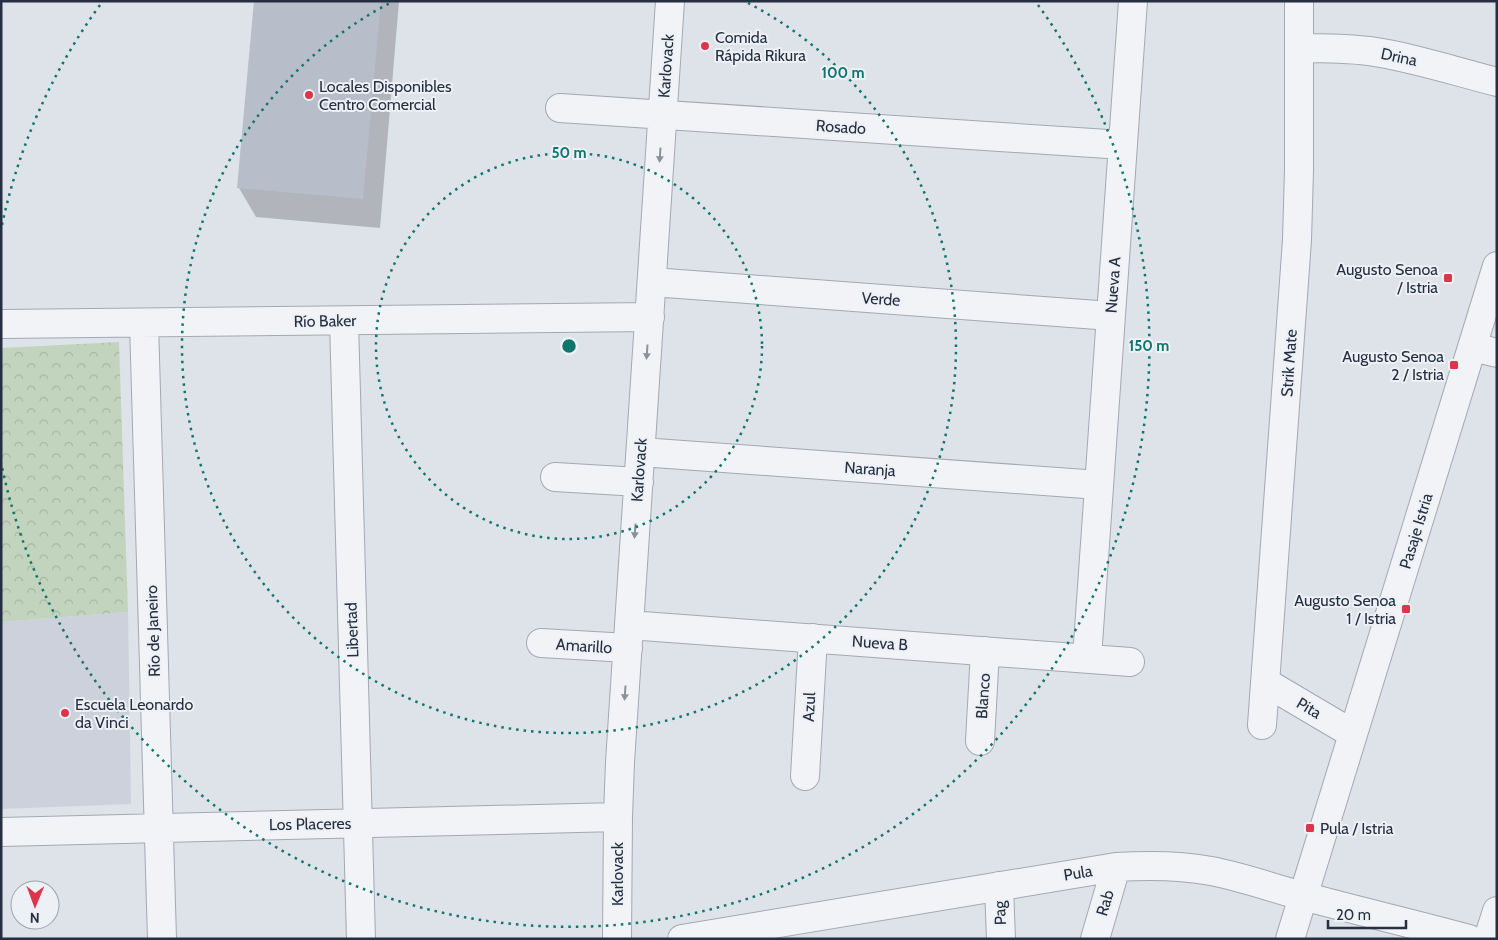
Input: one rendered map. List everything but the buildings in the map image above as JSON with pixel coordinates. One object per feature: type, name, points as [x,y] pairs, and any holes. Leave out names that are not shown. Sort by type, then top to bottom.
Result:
[{"type":"street","name":"Karlovack","points":[[617,939],[618,817],[628,636],[670,1]]},
{"type":"street","name":"Nueva A","points":[[1087,658],[1132,1]]},
{"type":"street","name":"Strik Mate","points":[[1262,725],[1297,240],[1299,1]]},
{"type":"street","name":"Drina","points":[[1299,48],[1368,51],[1396,56],[1497,82]]},
{"type":"street","name":"Rosado","points":[[560,108],[1123,145]]},
{"type":"street","name":"Pasaje Istria","points":[[1290,939],[1353,734],[1484,350],[1497,266]]},
{"type":"street","name":"Verde","points":[[652,282],[1111,316]]},
{"type":"street","name":"Río Baker","points":[[1,324],[650,317]]},
{"type":"street","name":"Libertad","points":[[344,321],[361,939]]},
{"type":"street","name":"Río de Janeiro","points":[[144,323],[162,939]]},
{"type":"street","name":"Naranja","points":[[641,452],[1100,485]]},
{"type":"street","points":[[555,478],[639,482]]},
{"type":"street","name":"Nueva B","points":[[628,636],[813,638],[1130,662]]},
{"type":"street","name":"Amarillo","points":[[541,643],[628,636]]},
{"type":"street","name":"Azul","points":[[805,776],[813,638]]},
{"type":"street","name":"Blanco","points":[[980,742],[985,651]]},
{"type":"street","name":"Pita","points":[[1266,682],[1353,734]]},
{"type":"street","name":"Los Placeres","points":[[1,832],[618,817]]},
{"type":"street","name":"Pula","points":[[682,939],[827,927],[999,886],[1116,867],[1148,865],[1180,867],[1240,877],[1303,896],[1469,939]]},
{"type":"street","name":"Rab","points":[[1095,939],[1116,867]]},
{"type":"street","name":"Pag","points":[[999,886],[1001,939]]},
{"type":"street","points":[[1488,939],[1497,911]]},
{"type":"shaded area","name":"Escuela Leonardo da Vinci","points":[[128,612],[131,804],[1,809],[1,622]]},
{"type":"green space","points":[[119,342],[128,612],[1,622],[1,348]]},
{"type":"place","name":"Comida Rápida Rikura","points":[[705,46]]},
{"type":"place","name":"Locales Disponibles Centro Comercial","points":[[309,95]]},
{"type":"place","name":"Augusto Senoa / Istria","points":[[1448,278]]},
{"type":"place","name":"Augusto Senoa 2 / Istria","points":[[1454,365]]},
{"type":"place","name":"Augusto Senoa 1 / Istria","points":[[1406,609]]},
{"type":"place","name":"Escuela Leonardo da Vinci","points":[[65,713]]},
{"type":"place","name":"Pula / Istria","points":[[1310,828]]}]
